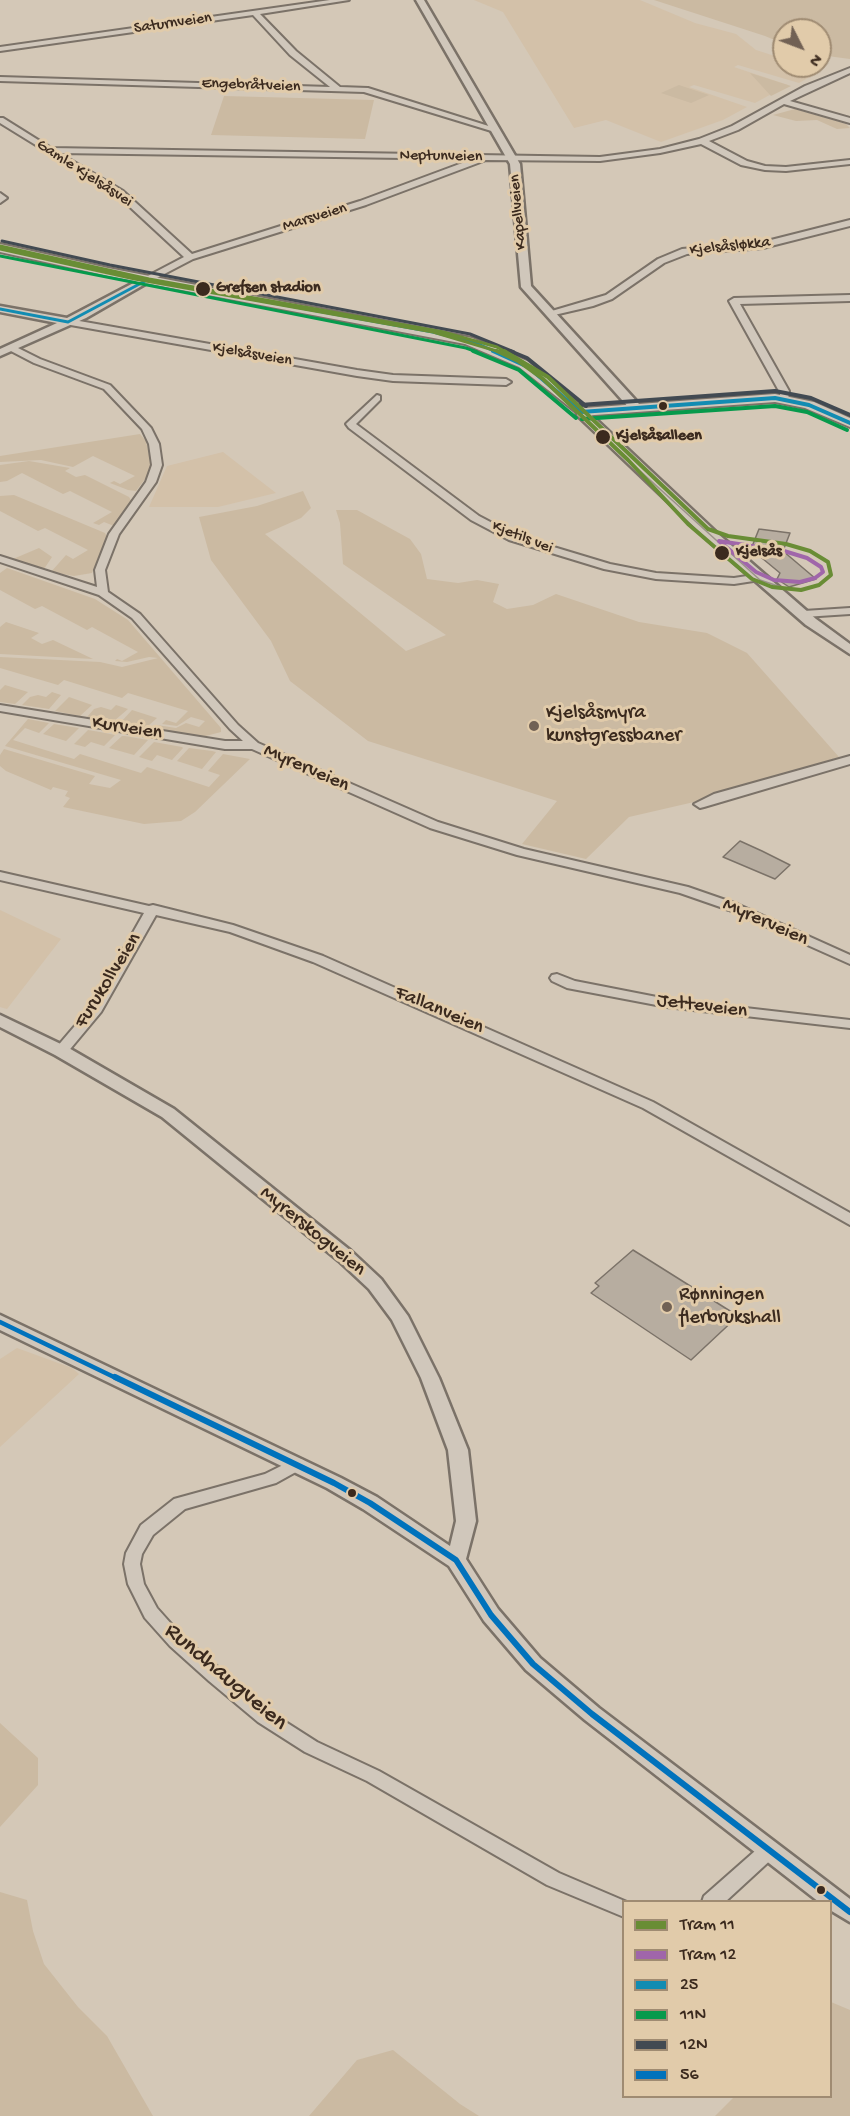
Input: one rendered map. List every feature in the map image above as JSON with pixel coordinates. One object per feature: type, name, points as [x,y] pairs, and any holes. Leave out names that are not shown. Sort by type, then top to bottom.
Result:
[{"type":"main road","points":[[0,248],[147,280],[433,332],[485,346],[528,367],[581,412],[753,398],[785,399],[819,408],[850,423]]},
{"type":"street","name":"Saturnveien","points":[[0,49],[345,0]]},
{"type":"street","name":"Kapellveien","points":[[420,0],[512,159],[516,170],[524,282],[635,407]]},
{"type":"street","points":[[255,13],[293,53],[338,89]]},
{"type":"street","name":"Neptunveien","points":[[49,150],[600,159],[660,151],[702,141],[735,128],[811,87],[850,70]]},
{"type":"street","name":"Engebråtveien","points":[[0,79],[375,92],[495,131]]},
{"type":"street","points":[[784,102],[850,121]]},
{"type":"street","name":"Gamle Kjelsåsvei","points":[[0,120],[120,193],[190,257]]},
{"type":"street","points":[[702,141],[744,163],[765,168],[786,169],[850,162]]},
{"type":"street","name":"Marsveien","points":[[147,280],[190,257],[374,200],[483,158]]},
{"type":"street","name":"Kjelsåsløkka","points":[[550,313],[609,297],[661,261],[685,251],[763,245],[850,223]]},
{"type":"street","points":[[0,353],[68,322],[147,280]]},
{"type":"street","points":[[785,399],[784,391],[734,301],[850,298]]},
{"type":"street","name":"Kjelsåsveien","points":[[0,309],[357,373],[393,378],[506,382]]},
{"type":"street","points":[[12,348],[37,361],[106,387],[146,429],[154,444],[157,465],[155,472],[140,499],[114,534],[100,570],[104,593]]},
{"type":"street","name":"Kjetils vei","points":[[377,398],[351,424],[352,426],[475,518],[513,538],[608,567],[656,576],[734,581],[760,578]]},
{"type":"street","points":[[581,412],[712,536],[760,578],[850,650]]},
{"type":"street","name":"Myrerveien","points":[[0,559],[104,593],[136,616],[234,727],[254,745],[296,762],[388,806],[451,831],[530,854],[684,890],[733,907],[850,960]]},
{"type":"street","points":[[804,614],[850,611]]},
{"type":"street","name":"Kurveien","points":[[0,708],[225,745],[254,745]]},
{"type":"street","points":[[700,804],[850,760]]},
{"type":"street","name":"Fallanveien","points":[[0,876],[233,929],[318,959],[648,1105],[850,1220]]},
{"type":"street","name":"Furukollveien","points":[[61,1051],[96,1009],[153,909]]},
{"type":"street","name":"Jetteveien","points":[[557,978],[572,985],[667,1003],[850,1024]]},
{"type":"street","name":"Myrerskogveien","points":[[0,1020],[61,1051],[168,1113],[345,1256],[375,1284],[399,1316],[430,1378],[458,1450],[466,1521],[456,1560]]},
{"type":"street","points":[[0,1322],[297,1464],[370,1503],[456,1560],[491,1615],[533,1664],[585,1708],[850,1912]]},
{"type":"street","name":"Rundhaugveien","points":[[297,1464],[270,1479],[180,1504],[147,1530],[134,1553],[132,1564],[136,1584],[151,1613],[176,1641],[215,1676],[264,1717],[311,1747],[373,1776],[553,1879],[622,1908]]},
{"type":"street","points":[[713,1900],[769,1850]]},
{"type":"shaded area","points":[[474,0],[640,0],[695,23],[736,34],[756,50],[772,55],[772,75],[738,65],[734,67],[788,85],[755,103],[694,85],[689,87],[747,107],[723,120],[661,142],[606,120],[574,128],[503,12]]},
{"type":"shaded area","points":[[654,0],[850,0],[850,59],[832,57],[832,18],[772,18],[772,39]]},
{"type":"shaded area","points":[[750,73],[791,86],[771,96]]},
{"type":"shaded area","points":[[782,78],[808,78],[799,83]]},
{"type":"shaded area","points":[[679,85],[709,95],[691,103],[661,93]]},
{"type":"shaded area","points":[[224,96],[374,100],[365,139],[211,135]]},
{"type":"shaded area","points":[[795,109],[846,124],[850,128],[837,129],[817,120],[796,121],[773,115]]},
{"type":"shaded area","points":[[140,434],[146,441],[151,463],[148,475],[136,491],[110,483],[114,481],[120,484],[135,476],[93,456],[73,467],[41,460],[0,462],[0,456]]},
{"type":"shaded area","points":[[223,452],[276,493],[218,507],[149,507],[167,466]]},
{"type":"shaded area","points":[[29,461],[70,468],[65,471],[76,477],[85,475],[129,497],[132,502],[114,526],[104,522],[99,525],[93,523],[112,512],[70,491],[63,494],[22,473],[0,482],[0,465]]},
{"type":"shaded area","points":[[303,491],[311,508],[301,518],[265,534],[406,651],[446,635],[343,564],[340,523],[336,510],[357,510],[410,539],[421,554],[427,579],[458,583],[477,580],[499,584],[493,602],[507,609],[533,605],[556,594],[639,622],[707,633],[747,653],[839,757],[694,802],[629,817],[586,859],[522,844],[557,801],[368,741],[290,681],[271,641],[211,560],[199,517],[257,506]]},
{"type":"shaded area","points":[[14,495],[105,533],[107,537],[92,573],[74,576],[51,572],[66,555],[73,559],[88,550],[45,528],[38,531],[0,511],[0,496]]},
{"type":"shaded area","points":[[39,548],[52,557],[44,569],[13,559]]},
{"type":"shaded area","points":[[7,568],[95,599],[128,620],[221,728],[221,732],[202,737],[156,729],[157,725],[176,728],[186,723],[199,727],[205,721],[191,717],[177,726],[162,724],[166,720],[176,723],[188,711],[128,693],[122,698],[64,680],[58,685],[0,668],[0,657],[100,662],[122,667],[158,658],[149,657],[127,662],[115,661],[117,659],[122,661],[138,652],[92,627],[87,630],[42,606],[35,609],[0,590],[0,573]]},
{"type":"shaded area","points":[[6,622],[39,633],[31,638],[42,644],[53,640],[93,659],[0,654],[0,627]]},
{"type":"shaded area","points":[[5,685],[28,692],[15,704],[0,702],[0,690]]},
{"type":"shaded area","points":[[52,692],[61,695],[49,709],[22,705],[30,697],[38,695],[46,697]]},
{"type":"shaded area","points":[[69,697],[92,705],[80,716],[55,711]]},
{"type":"shaded area","points":[[116,705],[128,709],[114,721],[87,717],[94,709],[101,707],[111,710]]},
{"type":"shaded area","points":[[132,710],[157,718],[147,727],[121,722]]},
{"type":"shaded area","points":[[28,719],[49,723],[39,733],[25,728],[13,740],[74,759],[80,754],[141,773],[147,767],[209,787],[220,775],[208,771],[223,754],[250,759],[195,812],[181,821],[144,824],[63,807],[70,798],[65,796],[68,791],[53,787],[51,790],[6,771],[0,766],[0,755],[4,749],[95,776],[89,784],[110,788],[121,780],[5,746]]},
{"type":"shaded area","points":[[54,724],[79,728],[66,741],[43,734]]},
{"type":"shaded area","points":[[88,730],[115,735],[104,746],[91,742],[85,747],[74,744]]},
{"type":"shaded area","points":[[122,736],[148,740],[134,755],[109,748]]},
{"type":"shaded area","points":[[154,742],[183,748],[172,760],[157,755],[152,761],[139,757]]},
{"type":"shaded area","points":[[189,748],[216,752],[202,769],[177,761]]},
{"type":"shaded area","points":[[0,910],[61,939],[7,1009],[0,1007]]},
{"type":"shaded area","points":[[17,1348],[72,1368],[79,1374],[0,1447],[0,1359]]},
{"type":"shaded area","points":[[0,1723],[38,1758],[38,1785],[0,1827]]},
{"type":"shaded area","points":[[0,1892],[27,1900],[33,1931],[44,1964],[78,2007],[107,2036],[153,2116],[0,2116]]},
{"type":"shaded area","points":[[832,2002],[850,2010],[850,2116],[715,2116],[733,2098],[832,2098]]},
{"type":"shaded area","points":[[393,2050],[460,2104],[479,2116],[309,2116],[357,2060]]},
{"type":"building","points":[[759,529],[790,533],[783,551],[816,579],[789,587],[777,579],[780,573],[751,549]]},
{"type":"building","points":[[740,841],[790,865],[775,879],[723,857]]},
{"type":"building","name":"Rønningen flerbrukshall","points":[[633,1250],[738,1316],[691,1360],[591,1293],[599,1286],[595,1283]]},
{"type":"tram line","name":"11","points":[[0,246],[149,279],[443,332],[497,347],[548,377],[708,529],[728,536],[786,544],[810,551],[828,562],[831,575],[819,585],[801,590],[772,587],[752,579],[688,524],[628,460],[543,379],[518,361],[493,349],[433,332],[135,279],[0,249]]},
{"type":"tram line","points":[[628,460],[760,580],[787,589]]},
{"type":"tram line","name":"12","points":[[719,541],[784,551],[807,558],[821,567],[823,572],[815,578],[800,582],[774,580],[756,572],[719,541]]},
{"type":"transit line","name":"12N","points":[[2,241],[110,265],[470,334],[527,358],[586,406]]},
{"type":"transit line","name":"11N","points":[[0,256],[107,279],[466,348],[519,370],[576,418]]},
{"type":"transit line","name":"25","points":[[0,309],[68,322],[147,280],[433,332],[476,343],[528,367],[581,412]]},
{"type":"transit line","name":"12N","points":[[580,405],[775,391],[811,398],[850,415]]},
{"type":"transit line","name":"25","points":[[581,412],[775,398],[809,405],[850,423]]},
{"type":"transit line","name":"11N","points":[[582,419],[775,406],[807,412],[847,430]]},
{"type":"transit line","name":"56","points":[[0,1322],[334,1483],[370,1503],[456,1560],[491,1615],[533,1664],[592,1714],[850,1912]]},
{"type":"place","name":"Grefsen stadion","points":[[203,289]]},
{"type":"place","name":"Kjelsåsalleen","points":[[603,437]]},
{"type":"place","name":"Kjelsås","points":[[722,553]]},
{"type":"place","name":"Kjelsåsmyra kunstgressbaner","points":[[534,726]]},
{"type":"place","name":"Rønningen flerbrukshall","points":[[667,1307]]}]
